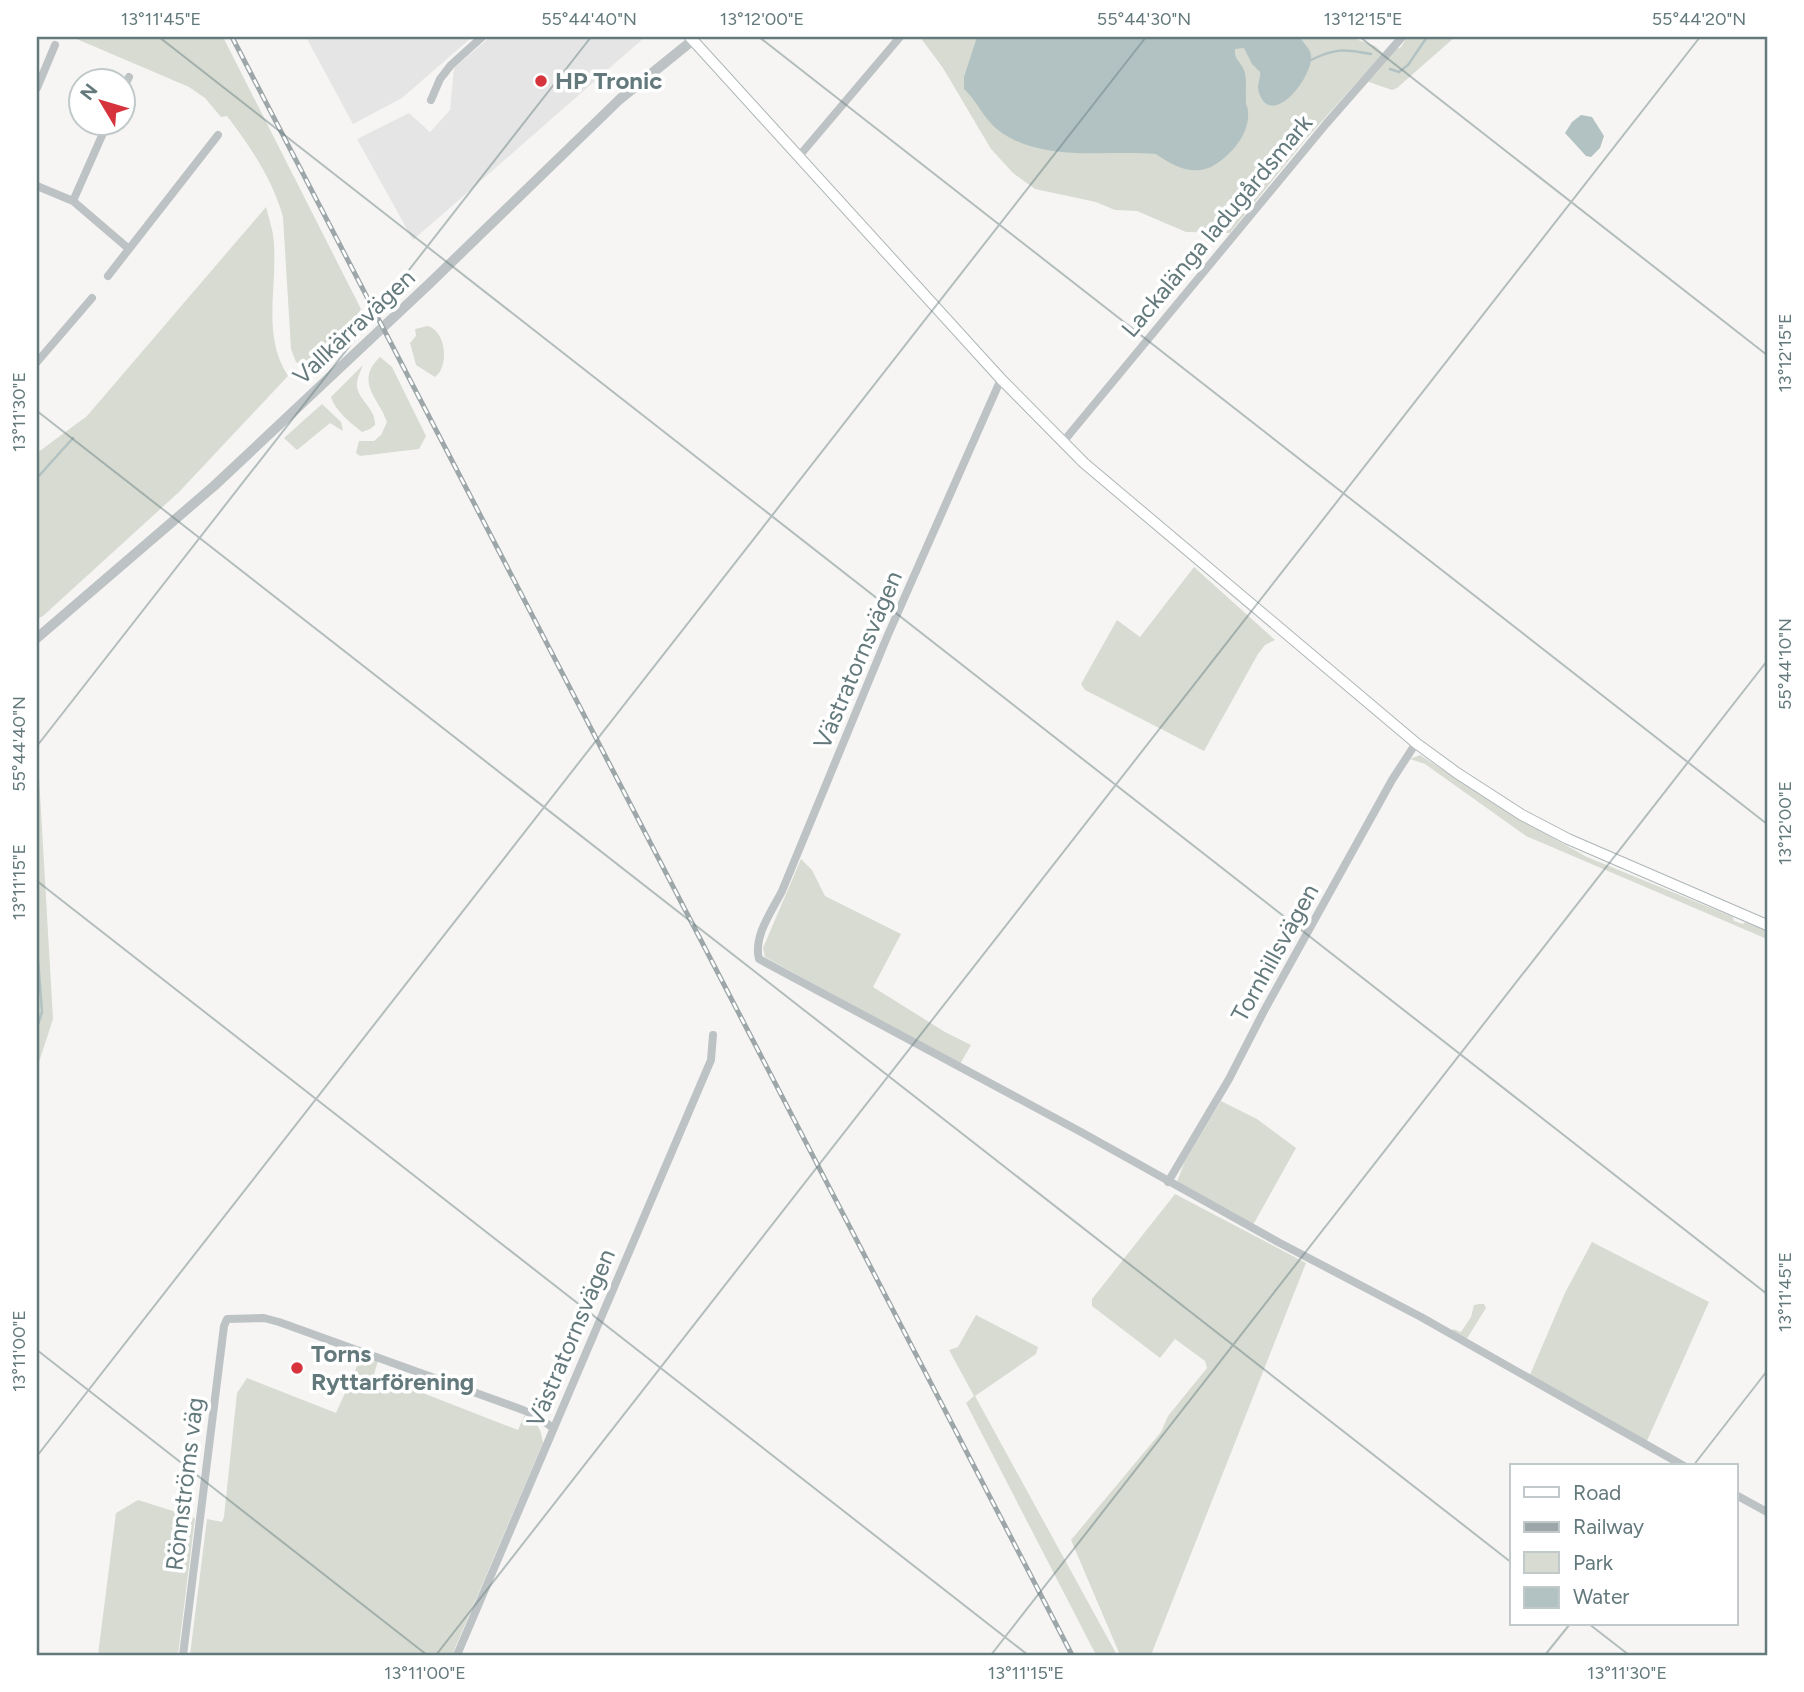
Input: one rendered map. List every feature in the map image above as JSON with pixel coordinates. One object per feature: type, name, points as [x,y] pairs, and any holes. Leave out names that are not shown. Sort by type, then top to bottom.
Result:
[{"type":"main road","points":[[692,38],[1001,379],[1063,442],[1134,507],[1416,743],[1522,815],[1568,839],[1767,925]]},
{"type":"street","points":[[431,100],[440,79],[451,65],[482,37]]},
{"type":"street","points":[[800,155],[900,37]]},
{"type":"street","name":"Lackalänga ladugårdsmark","points":[[1063,442],[1326,124],[1402,37]]},
{"type":"street","name":"Vallkärravägen","points":[[37,638],[214,486],[420,293],[620,99],[692,38]]},
{"type":"street","points":[[37,88],[55,45]]},
{"type":"street","points":[[108,276],[218,135]]},
{"type":"street","points":[[73,201],[102,136]]},
{"type":"street","points":[[37,186],[73,201],[129,248]]},
{"type":"street","points":[[37,362],[92,298]]},
{"type":"street","name":"Västratornsvägen","points":[[1001,379],[887,637],[782,891],[763,928],[757,951],[759,959],[1081,1132],[1168,1182]]},
{"type":"street","name":"Tornhillsvägen","points":[[1168,1182],[1229,1079],[1372,815],[1416,743]]},
{"type":"street","name":"Västratornsvägen","points":[[457,1655],[711,1060],[713,1035]]},
{"type":"street","points":[[1168,1182],[1421,1317],[1680,1464]]},
{"type":"street","name":"Rönnströms väg","points":[[183,1655],[227,1319],[264,1318],[279,1322],[523,1410],[553,1428]]},
{"type":"street","points":[[1738,1495],[1764,1510]]},
{"type":"shaded area","points":[[306,37],[472,37],[402,98],[353,124]]},
{"type":"shaded area","points":[[490,37],[645,37],[413,240],[357,139],[409,113],[430,132],[450,110],[454,68]]},
{"type":"green space","points":[[72,37],[223,37],[361,309],[351,326],[336,341],[304,366],[296,362],[291,349],[283,217],[260,164],[227,116],[221,117],[205,98],[189,87]]},
{"type":"green space","points":[[920,37],[1350,37],[1375,46],[1383,53],[1306,139],[1230,233],[1186,232],[1137,211],[1115,210],[1096,202],[1035,189],[1013,173],[991,149],[943,68]]},
{"type":"green space","points":[[1407,37],[1455,37],[1397,88],[1392,90],[1369,82],[1367,79],[1401,47]]},
{"type":"green space","points":[[266,207],[274,240],[272,312],[275,345],[288,376],[179,492],[37,619],[37,453],[87,416]]},
{"type":"green space","points":[[428,326],[440,337],[444,349],[442,367],[435,377],[416,365],[410,343],[416,336],[415,329]]},
{"type":"green space","points":[[380,357],[392,367],[426,436],[419,449],[360,456],[356,453],[359,441],[374,441],[381,435],[387,422],[369,382],[369,374]]},
{"type":"green space","points":[[363,365],[357,388],[372,413],[375,425],[362,432],[340,412],[331,397]]},
{"type":"green space","points":[[322,404],[341,422],[343,431],[330,423],[297,450],[284,438]]},
{"type":"green space","points":[[1194,567],[1275,640],[1265,645],[1258,654],[1204,751],[1085,690],[1081,684],[1117,620],[1140,637]]},
{"type":"green space","points":[[37,742],[53,1019],[37,1068]]},
{"type":"green space","points":[[1420,755],[1510,814],[1587,857],[1733,917],[1734,921],[1743,924],[1745,922],[1767,931],[1767,939],[1526,836],[1425,764],[1410,759]]},
{"type":"green space","points":[[801,859],[812,870],[825,896],[901,934],[873,987],[971,1045],[960,1064],[765,957],[763,948]]},
{"type":"green space","points":[[1221,1101],[1257,1119],[1296,1148],[1253,1225],[1177,1182],[1184,1163]]},
{"type":"green space","points":[[1175,1194],[1306,1263],[1151,1655],[1120,1655],[1071,1540],[1161,1432],[1168,1416],[1207,1368],[1205,1361],[1175,1339],[1160,1358],[1092,1306],[1092,1299]]},
{"type":"green space","points":[[1592,1242],[1709,1302],[1646,1443],[1529,1377],[1565,1293]]},
{"type":"green space","points":[[1484,1304],[1486,1308],[1466,1340],[1452,1332],[1453,1329],[1461,1332],[1471,1317],[1474,1305]]},
{"type":"green space","points":[[976,1315],[1038,1347],[1036,1354],[975,1396],[1117,1655],[1096,1655],[966,1403],[974,1396],[949,1350],[958,1347]]},
{"type":"green space","points":[[362,1355],[378,1361],[374,1374],[518,1430],[524,1416],[538,1426],[541,1433],[543,1443],[452,1655],[190,1655],[207,1519],[222,1522],[224,1517],[237,1393],[247,1378],[336,1413]]},
{"type":"green space","points":[[138,1500],[195,1518],[178,1655],[98,1655],[116,1513]]},
{"type":"water","points":[[977,37],[1300,37],[1311,55],[1306,75],[1299,86],[1282,103],[1273,106],[1265,103],[1259,93],[1260,72],[1252,64],[1244,48],[1235,49],[1245,75],[1248,111],[1246,127],[1239,142],[1216,164],[1192,170],[1170,163],[1156,154],[1053,151],[1015,140],[998,130],[964,89],[964,77]]},
{"type":"water","points":[[1581,115],[1592,117],[1604,136],[1600,148],[1591,157],[1586,156],[1565,133]]},
{"type":"waterway","points":[[1390,69],[1399,72],[1408,65],[1427,37]]},
{"type":"waterway","points":[[1311,60],[1340,51],[1371,54]]},
{"type":"waterway","points":[[37,478],[73,438]]},
{"type":"waterway","points":[[37,947],[42,1012],[37,1027]]},
{"type":"railway","points":[[232,37],[1072,1655]]},
{"type":"place","name":"HP Tronic","points":[[541,81]]},
{"type":"place","name":"Torns Ryttarförening","points":[[297,1368]]}]
